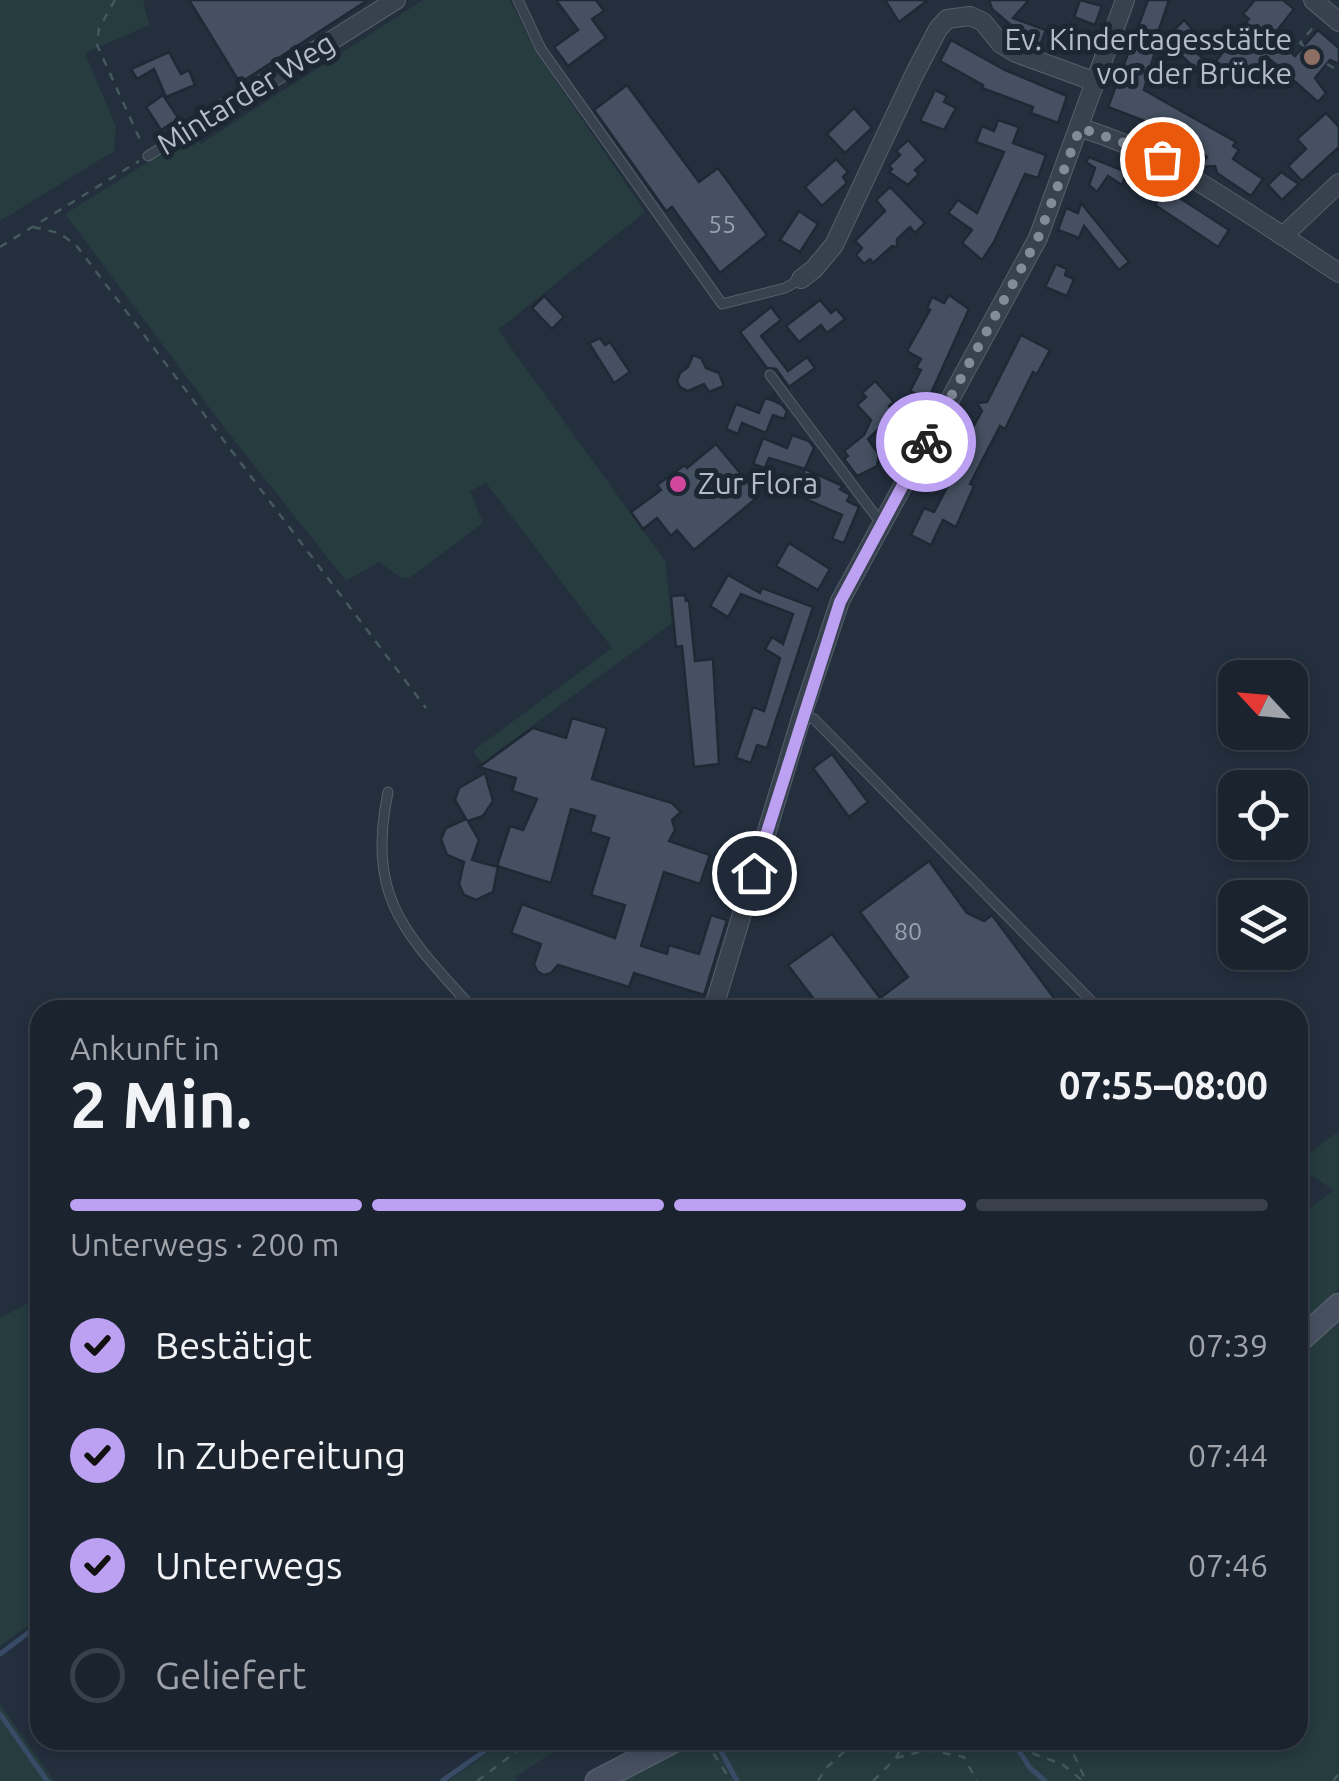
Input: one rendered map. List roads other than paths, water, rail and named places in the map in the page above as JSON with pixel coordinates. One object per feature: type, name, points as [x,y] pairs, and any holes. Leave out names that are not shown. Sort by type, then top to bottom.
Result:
[{"type":"main road","points":[[1308,1333],[1339,1305]]},
{"type":"main road","points":[[597,1781],[657,1750]]},
{"type":"street","name":"Mintarder Weg","points":[[198,125],[396,0]]},
{"type":"street","points":[[715,1000],[840,602],[1038,238],[1125,0]]},
{"type":"street","points":[[800,279],[834,245],[914,76],[938,29],[947,20],[970,16],[1016,52],[1096,82]]},
{"type":"street","points":[[1080,128],[1142,149],[1181,170],[1339,273]]},
{"type":"street","points":[[1284,236],[1339,183]]},
{"type":"lane","points":[[518,0],[541,50],[722,304],[785,288],[800,279]]},
{"type":"lane","name":"Mintarder Weg","points":[[148,156],[198,125]]},
{"type":"lane","points":[[770,375],[882,522]]},
{"type":"lane","points":[[802,715],[814,719],[1090,1000]]},
{"type":"lane","points":[[388,792],[380,833],[387,896],[420,950],[465,1000]]},
{"type":"waterway","points":[[0,1654],[30,1632]]},
{"type":"waterway","points":[[0,1714],[47,1781]]},
{"type":"waterway","points":[[442,1781],[486,1750]]},
{"type":"waterway","points":[[720,1750],[737,1781]]},
{"type":"waterway","points":[[1018,1750],[1045,1781]]},
{"type":"place","name":"Ev. Kindertagesstätte vor der Brücke","points":[[1312,57]]},
{"type":"place","name":"Zur Flora","points":[[678,484]]}]
